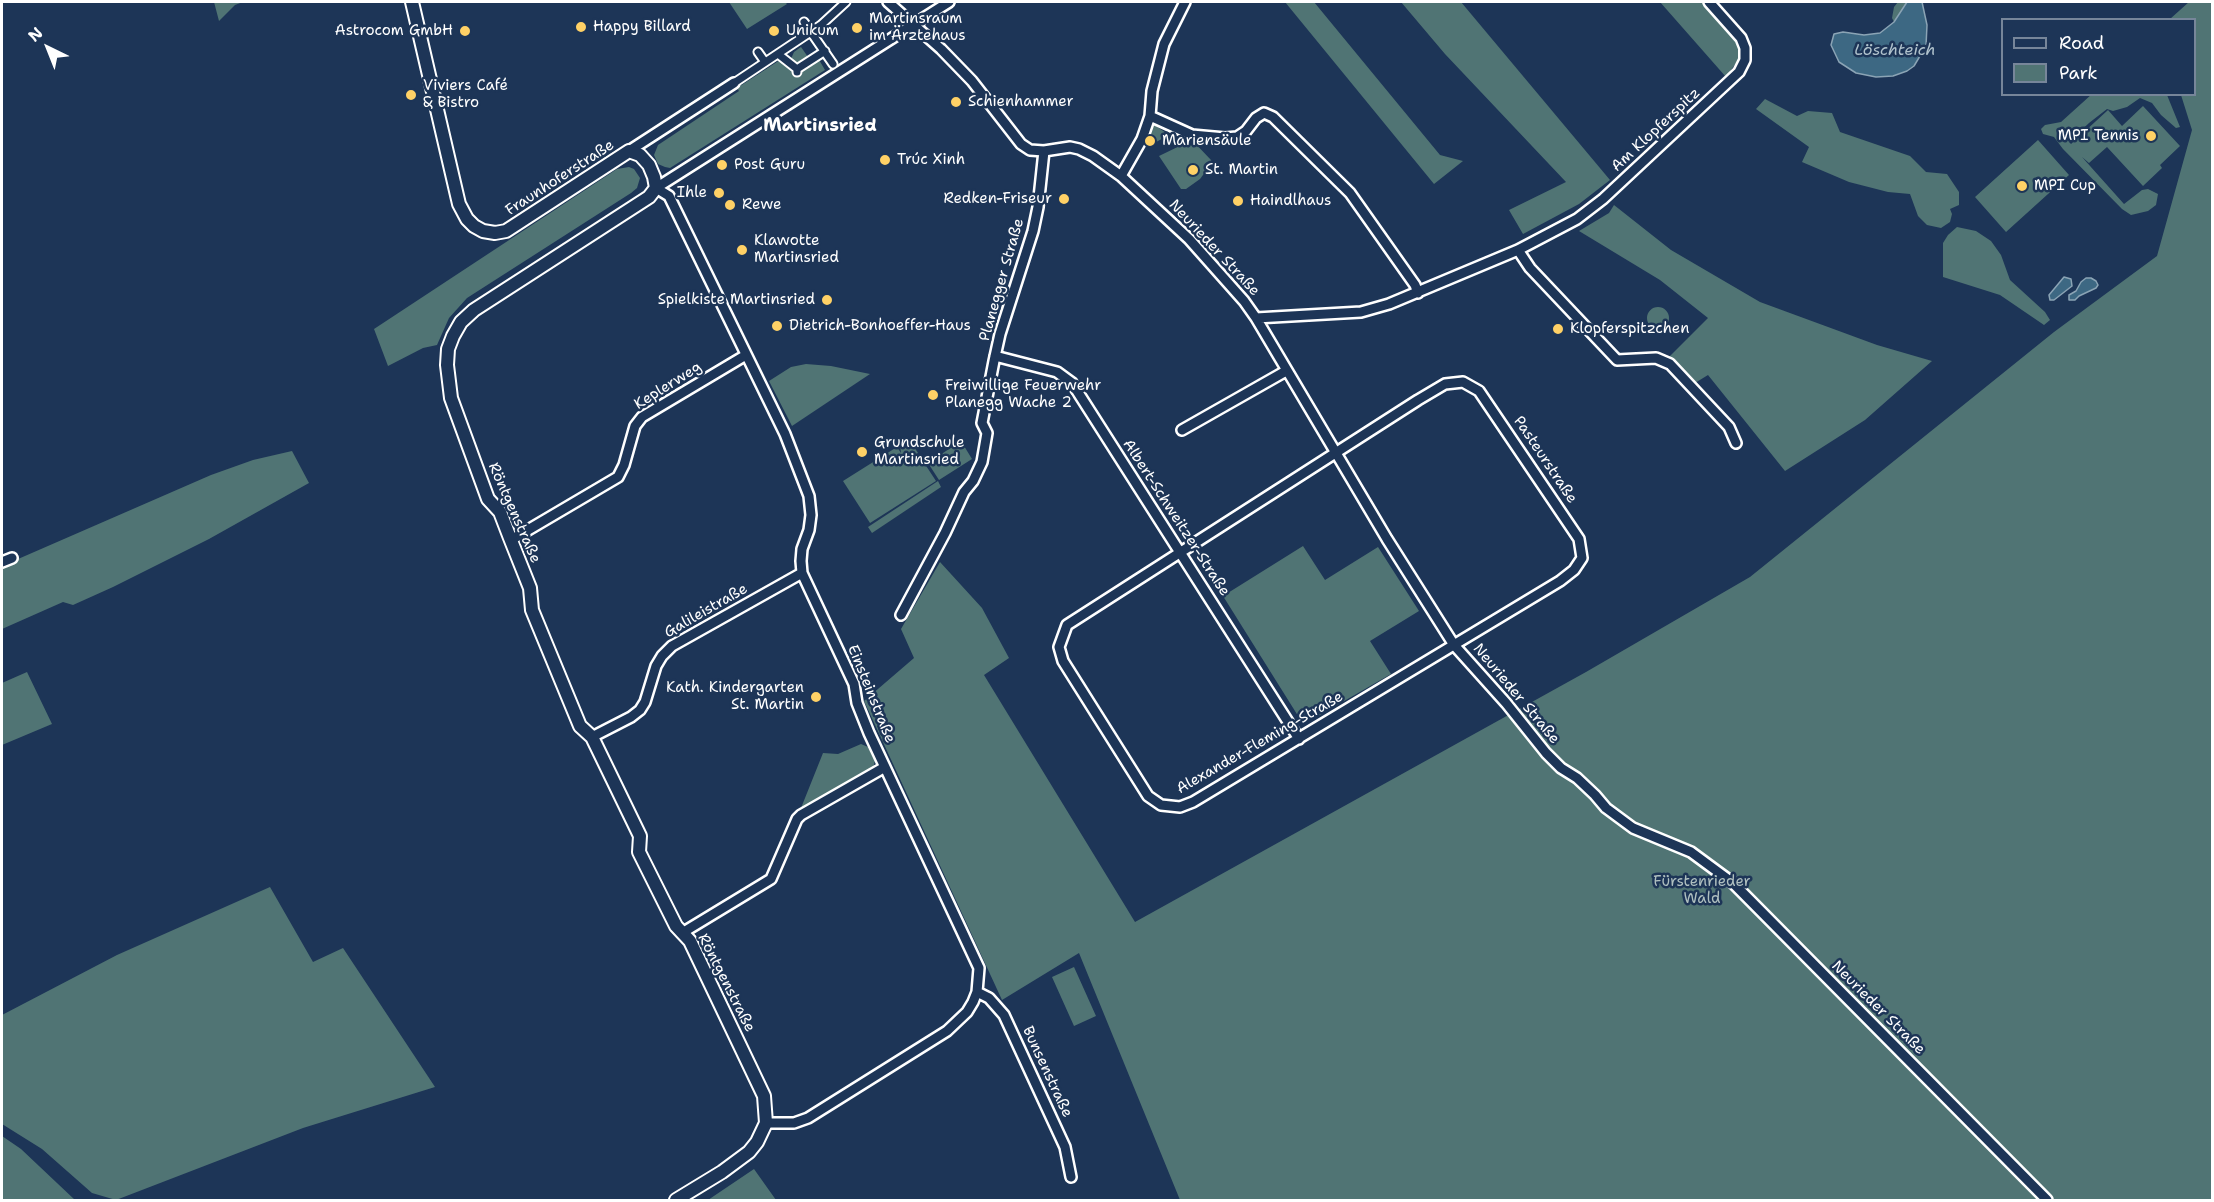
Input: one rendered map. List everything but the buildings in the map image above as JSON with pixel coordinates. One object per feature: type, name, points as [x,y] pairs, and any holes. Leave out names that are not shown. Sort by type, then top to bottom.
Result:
[{"type":"street","name":"Fraunhoferstraße","points":[[412,2],[459,204],[467,219],[483,231],[495,233],[506,231],[734,83]]},
{"type":"street","points":[[888,2],[972,81],[1021,144],[1030,150],[1044,151]]},
{"type":"street","name":"Röntgenstraße","points":[[766,1124],[764,1096],[755,1075],[690,941],[671,916],[639,852],[640,836],[592,737],[580,726],[532,610],[530,588],[500,512],[488,499],[451,398],[447,365],[448,349],[461,322],[474,310],[649,197],[656,188],[950,2]]},
{"type":"street","points":[[1120,176],[1142,139],[1164,44],[1185,2]]},
{"type":"street","name":"Am Klopferspitz","points":[[1256,318],[1361,312],[1389,304],[1518,250],[1577,219],[1603,199],[1740,72],[1745,60],[1745,48],[1741,38],[1709,2]]},
{"type":"street","points":[[734,83],[753,74],[811,32],[841,3]]},
{"type":"street","points":[[804,22],[833,64]]},
{"type":"street","points":[[778,54],[797,70],[825,51]]},
{"type":"street","points":[[758,52],[770,62]]},
{"type":"street","points":[[1149,116],[1192,135],[1237,137],[1264,113],[1274,117],[1350,193],[1415,285],[1418,293]]},
{"type":"street","name":"Neurieder Straße","points":[[1044,151],[1070,147],[1078,149],[1093,156],[1120,176],[1196,247],[1244,301],[1454,645],[1506,703],[1546,753],[1595,795],[1606,808],[1633,828],[1691,852],[1733,883],[2047,1200]]},
{"type":"street","name":"Einsteinstraße","points":[[629,151],[640,156],[649,165],[656,188],[669,196],[785,434],[809,496],[811,515],[809,530],[802,549],[802,573],[854,684],[857,703],[885,767],[978,961],[980,976],[977,992],[967,1012],[947,1031],[808,1118],[786,1124],[766,1124]]},
{"type":"street","name":"Planegger Straße","points":[[901,615],[964,492],[973,481],[982,462],[987,433],[982,423],[995,356],[1033,231],[1044,151]]},
{"type":"street","points":[[1518,250],[1530,268],[1617,360],[1656,358],[1670,364],[1728,427],[1736,443]]},
{"type":"street","name":"Keplerweg","points":[[511,540],[618,477],[624,465],[635,426],[642,417],[747,355]]},
{"type":"street","name":"Albert-Schweitzer-Straße","points":[[995,356],[1057,372],[1072,383],[1299,739]]},
{"type":"street","points":[[1182,430],[1286,371]]},
{"type":"street","name":"Pasteurstraße","points":[[1180,553],[1445,384],[1463,382],[1479,391],[1579,539],[1582,558],[1574,570],[1560,581],[1454,645]]},
{"type":"street","name":"Alexander-Fleming-Straße","points":[[1180,553],[1067,625],[1059,647],[1062,661],[1148,796],[1161,805],[1180,807],[1202,797],[1454,645]]},
{"type":"street","points":[[2,562],[12,558]]},
{"type":"street","name":"Galileistraße","points":[[592,737],[640,710],[645,702],[656,666],[672,646],[802,573]]},
{"type":"street","points":[[682,933],[771,879],[801,814],[885,767]]},
{"type":"street","name":"Bunsenstraße","points":[[977,992],[989,998],[1004,1015],[1065,1147],[1071,1177]]},
{"type":"street","points":[[676,1200],[722,1172],[749,1152],[766,1124]]},
{"type":"green space","points":[[214,2],[243,2],[235,5],[219,21]]},
{"type":"green space","points":[[729,2],[785,2],[787,4],[747,29]]},
{"type":"green space","points":[[1285,2],[1314,2],[1440,155],[1463,161],[1434,184]]},
{"type":"green space","points":[[1401,2],[1461,2],[1610,180],[1579,204],[1523,234],[1509,210],[1566,182],[1445,54]]},
{"type":"green space","points":[[1660,2],[1704,2],[1739,39],[1741,56],[1726,77]]},
{"type":"green space","points":[[1898,2],[1907,2],[1894,22],[1892,18],[1894,7]]},
{"type":"green space","name":"Fürstenrieder Wald","points":[[2189,2],[2212,2],[2212,1200],[1180,1200],[1079,953],[1002,1000],[864,701],[914,658],[901,629],[940,562],[982,608],[1009,658],[984,675],[1135,922],[1586,672],[1750,577],[2054,332],[2157,256],[2192,130],[2181,96],[2196,96],[2196,18],[2171,18]]},
{"type":"green space","points":[[801,47],[808,57],[797,67],[790,61],[794,52]]},
{"type":"green space","points":[[818,58],[825,70],[670,168],[658,164],[654,155],[658,145],[739,91],[737,88],[780,60],[797,72]]},
{"type":"green space","points":[[2090,96],[2167,96],[2180,127],[2176,128],[2161,115],[2152,103],[2140,98],[2127,107],[2113,111],[2107,109],[2069,142],[2071,144],[2108,110],[2122,126],[2143,106],[2180,146],[2143,186],[2107,147],[2089,163],[2082,157],[2124,204],[2142,190],[2148,189],[2158,194],[2156,205],[2148,211],[2131,215],[2122,209],[2054,137],[2043,134],[2041,129],[2045,125],[2061,122]]},
{"type":"green space","points":[[1765,99],[1797,116],[1808,111],[1832,113],[1840,132],[1910,156],[1926,172],[1947,174],[1959,192],[1959,205],[1950,209],[1952,214],[1950,222],[1941,228],[1927,225],[1918,216],[1910,194],[1888,192],[1849,182],[1802,162],[1809,147],[1756,109]]},
{"type":"green space","points":[[1153,124],[1169,135],[1147,147],[1145,144]]},
{"type":"green space","points":[[1192,140],[1212,163],[1200,179],[1186,189],[1181,189],[1159,156]]},
{"type":"green space","name":"MPI Cup","points":[[2038,140],[2069,175],[2006,232],[1975,197]]},
{"type":"green space","points":[[629,167],[634,169],[640,178],[637,188],[631,193],[467,298],[449,318],[437,345],[423,348],[388,366],[374,329],[617,169]]},
{"type":"green space","points":[[1614,205],[1671,250],[1760,302],[1877,345],[1932,361],[1865,420],[1785,471],[1708,375],[1695,383],[1669,357],[1708,318],[1660,280],[1579,231],[1609,213]]},
{"type":"green space","points":[[1957,227],[1976,231],[1991,241],[2001,255],[2010,280],[2045,312],[2050,320],[2044,325],[2000,295],[1943,277],[1943,243]]},
{"type":"green space","points":[[1658,307],[1666,310],[1669,318],[1666,326],[1658,329],[1650,326],[1647,318],[1650,310]]},
{"type":"green space","points":[[806,364],[831,366],[870,374],[792,426],[769,381],[791,367]]},
{"type":"green space","points":[[909,439],[918,453],[905,456],[915,457],[919,455],[936,481],[870,523],[843,481],[897,447],[901,453],[900,445]]},
{"type":"green space","points":[[961,441],[972,459],[939,480],[928,463]]},
{"type":"green space","points":[[292,451],[309,483],[209,539],[113,587],[73,605],[63,602],[2,629],[2,566],[211,475],[253,460]]},
{"type":"green space","points":[[938,481],[941,487],[872,533],[868,527]]},
{"type":"green space","points":[[1303,546],[1325,580],[1378,547],[1419,611],[1370,641],[1391,674],[1313,719],[1305,721],[1300,719],[1223,596]]},
{"type":"green space","points":[[27,672],[52,724],[2,745],[2,683]]},
{"type":"green space","points":[[861,744],[868,747],[875,761],[873,768],[807,807],[801,808],[823,753],[838,754]]},
{"type":"green space","points":[[270,887],[313,962],[343,948],[435,1087],[303,1128],[116,1200],[92,1193],[42,1149],[2,1124],[2,1015],[117,955]]},
{"type":"green space","points":[[1074,967],[1096,1016],[1074,1026],[1052,977]]},
{"type":"green space","points":[[2,1136],[21,1149],[75,1200],[2,1200]]},
{"type":"green space","points":[[754,1169],[776,1200],[708,1200]]},
{"type":"water","name":"Löschteich","points":[[1907,2],[1922,2],[1927,25],[1926,46],[1914,66],[1893,76],[1876,77],[1856,73],[1839,62],[1831,45],[1834,34],[1843,32],[1864,35],[1880,33],[1894,22]]},
{"type":"water","points":[[2064,277],[2071,279],[2072,286],[2054,300],[2050,300],[2049,295]]},
{"type":"water","points":[[2086,278],[2096,281],[2098,285],[2096,288],[2075,300],[2069,300],[2069,295],[2076,291]]},
{"type":"place","name":"Happy Billard","points":[[581,27]]},
{"type":"place","name":"Martinsraum im Ärztehaus","points":[[857,28]]},
{"type":"place","name":"Astrocom GmbH","points":[[465,31]]},
{"type":"place","name":"Unikum","points":[[774,31]]},
{"type":"place","name":"Viviers Café & Bistro","points":[[411,95]]},
{"type":"place","name":"Schienhammer","points":[[956,102]]},
{"type":"place","name":"MPI Tennis","points":[[2151,136]]},
{"type":"place","name":"Mariensäule","points":[[1150,141]]},
{"type":"place","name":"Trúc Xinh","points":[[885,160]]},
{"type":"place","name":"Post Guru","points":[[722,165]]},
{"type":"place","name":"St. Martin","points":[[1193,170]]},
{"type":"place","name":"MPI Cup","points":[[2022,186]]},
{"type":"place","name":"Ihle","points":[[719,193]]},
{"type":"place","name":"Redken-Friseur","points":[[1064,199]]},
{"type":"place","name":"Haindlhaus","points":[[1238,201]]},
{"type":"place","name":"Rewe","points":[[730,205]]},
{"type":"place","name":"Klawotte Martinsried","points":[[742,250]]},
{"type":"place","name":"Spielkiste Martinsried","points":[[827,300]]},
{"type":"place","name":"Dietrich-Bonhoeffer-Haus","points":[[777,326]]},
{"type":"place","name":"Klopferspitzchen","points":[[1558,329]]},
{"type":"place","name":"Freiwillige Feuerwehr Planegg Wache 2","points":[[933,395]]},
{"type":"place","name":"Grundschule Martinsried","points":[[862,452]]},
{"type":"place","name":"Kath. Kindergarten St. Martin","points":[[816,697]]},
{"type":"district","name":"Martinsried","points":[[820,126]]}]
